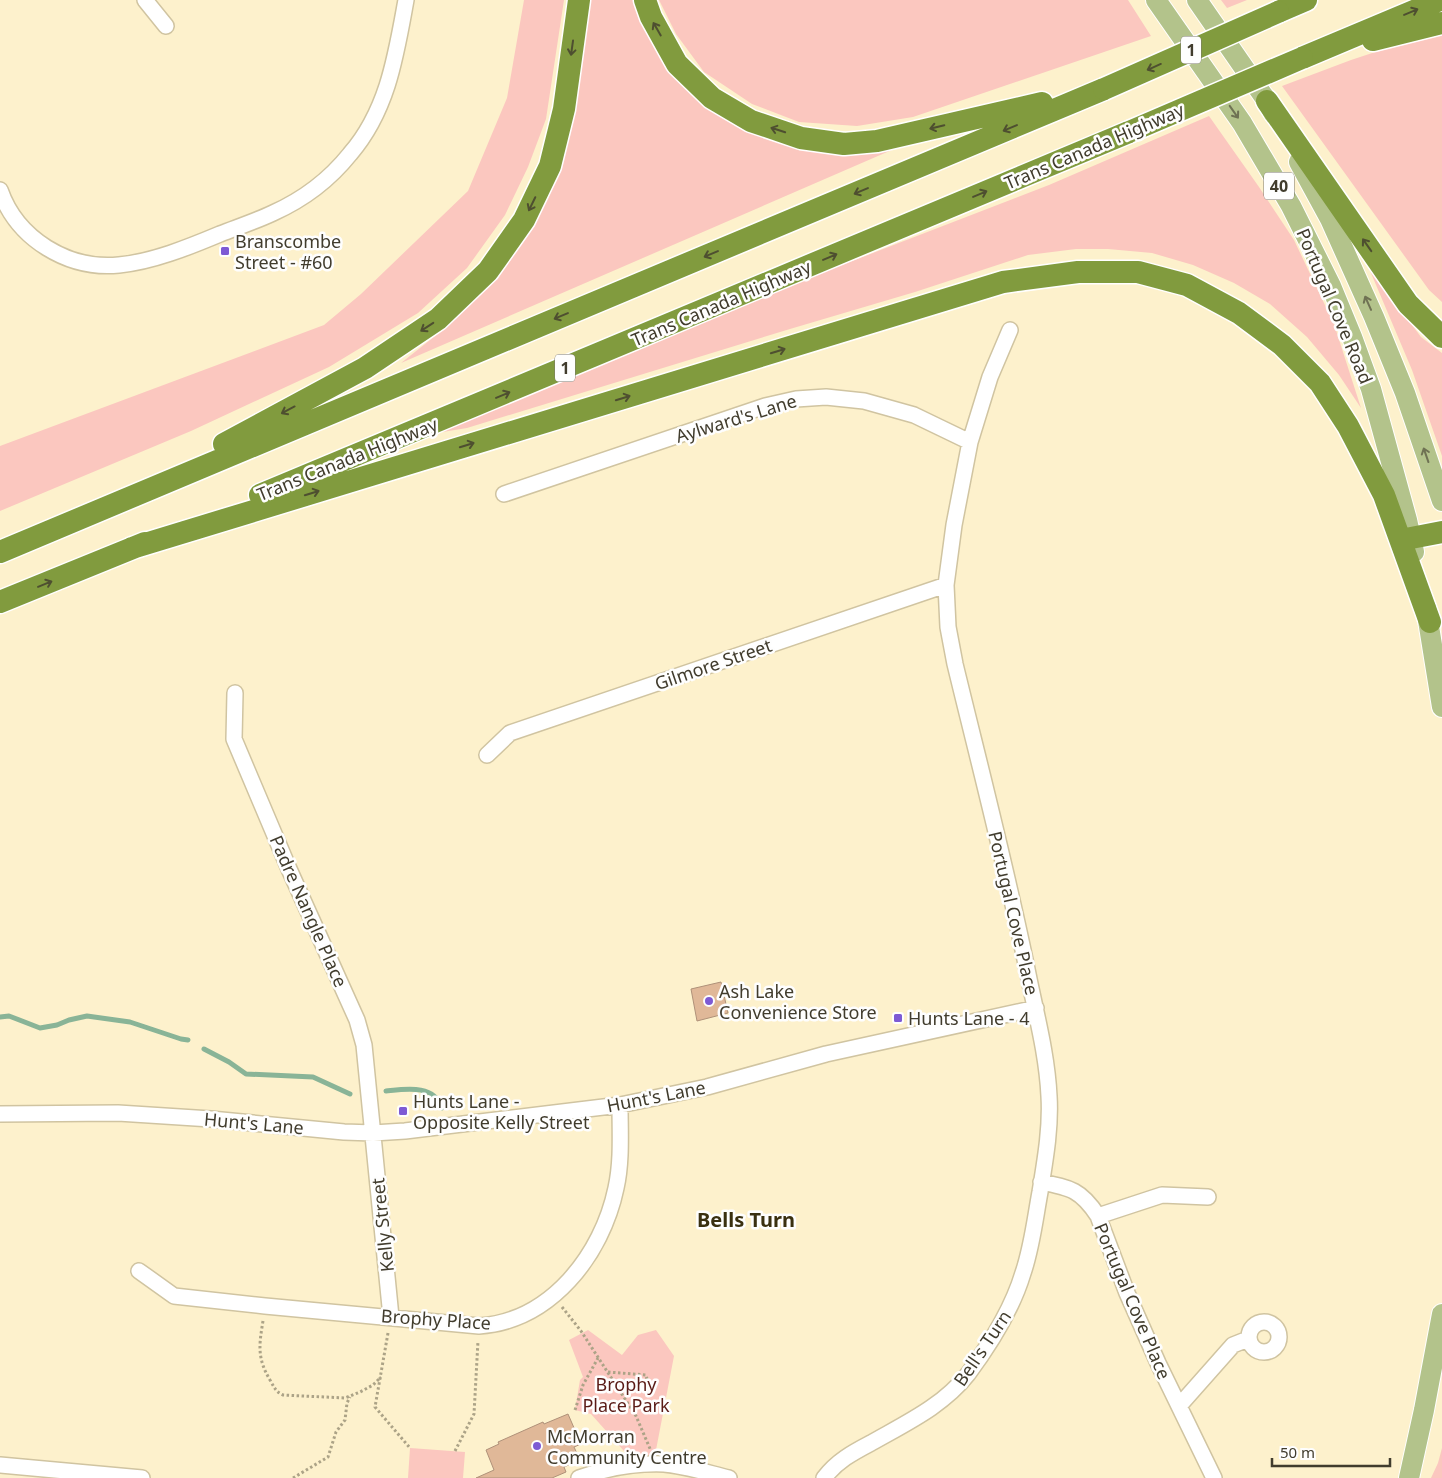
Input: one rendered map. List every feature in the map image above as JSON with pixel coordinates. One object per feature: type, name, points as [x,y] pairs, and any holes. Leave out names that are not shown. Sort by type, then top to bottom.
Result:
[{"type":"highway","points":[[110,506],[365,368],[438,319],[488,271],[524,220],[550,166],[564,109],[579,0]]},
{"type":"highway","points":[[646,0],[650,17],[677,64],[712,98],[751,121],[801,138],[844,144],[877,140],[1104,88]]},
{"type":"highway","name":"1","points":[[0,552],[1104,88],[1306,0]]},
{"type":"highway","name":"Trans Canada Highway","points":[[0,602],[416,431],[1440,0]]},
{"type":"highway","points":[[1302,58],[1442,23]]},
{"type":"highway","points":[[1267,101],[1408,304],[1442,337]]},
{"type":"highway","points":[[132,548],[1003,282],[1078,272],[1138,272],[1187,285],[1239,313],[1282,345],[1320,384],[1348,426],[1384,495],[1430,622]]},
{"type":"highway","points":[[1411,538],[1442,532]]},
{"type":"main road","name":"Portugal Cove Road","points":[[1156,0],[1242,123],[1291,206],[1331,286],[1371,389],[1411,538],[1430,622],[1442,707]]},
{"type":"main road","name":"Portugal Cove Road","points":[[1197,0],[1267,101],[1330,219],[1374,317],[1404,393],[1442,501]]},
{"type":"main road","points":[[1409,1478],[1442,1314]]},
{"type":"street","points":[[145,0],[166,26]]},
{"type":"street","points":[[0,190],[11,213],[23,229],[37,242],[69,259],[88,264],[118,265],[141,262],[209,239],[274,213],[321,184],[351,154],[363,137],[374,119],[388,85],[406,0]]},
{"type":"street","name":"Portugal Cove Place","points":[[1010,330],[990,377],[970,442],[954,525],[946,585],[948,627],[955,664],[1019,930],[1047,1068],[1049,1098],[1048,1137],[1042,1182],[1075,1191],[1084,1197],[1098,1216],[1127,1293],[1214,1478]]},
{"type":"street","name":"Aylward's Lane","points":[[504,494],[765,406],[796,399],[826,397],[864,401],[914,415],[970,442]]},
{"type":"street","name":"Gilmore Street","points":[[487,756],[510,733],[946,585]]},
{"type":"street","name":"Padre Nangle Place","points":[[235,693],[234,739],[288,869],[361,1032],[364,1045],[372,1133]]},
{"type":"street","name":"Hunt's Lane","points":[[0,1114],[118,1113],[372,1133],[405,1131],[490,1122],[620,1104],[707,1087],[826,1054],[1036,1008]]},
{"type":"street","name":"Brophy Place","points":[[139,1271],[174,1296],[479,1326],[494,1325],[515,1319],[545,1303],[564,1286],[586,1261],[604,1226],[612,1205],[619,1166],[620,1104]]},
{"type":"street","name":"Kelly Street","points":[[372,1133],[391,1317]]},
{"type":"street","name":"Bell's Turn","points":[[824,1478],[834,1466],[848,1456],[938,1403],[956,1388],[969,1372],[1005,1317],[1024,1272],[1042,1182]]},
{"type":"street","points":[[1098,1216],[1162,1195],[1208,1197]]},
{"type":"street","points":[[1264,1322],[1276,1328],[1279,1338],[1276,1347],[1262,1353],[1253,1348],[1248,1339],[1255,1325],[1264,1322]]},
{"type":"street","points":[[1179,1406],[1233,1345],[1248,1339]]},
{"type":"street","points":[[579,1478],[601,1470],[665,1464],[729,1478]]},
{"type":"street","points":[[0,1465],[81,1475],[142,1478]]},
{"type":"path","points":[[562,1307],[581,1331],[636,1416],[645,1438]]},
{"type":"path","points":[[262,1321],[259,1346],[263,1368],[277,1392],[283,1395],[346,1398],[373,1385],[380,1377]]},
{"type":"path","points":[[388,1333],[375,1406],[410,1448]]},
{"type":"path","points":[[455,1451],[474,1414],[478,1341]]},
{"type":"path","points":[[575,1410],[583,1385],[598,1358]]},
{"type":"path","points":[[607,1372],[646,1375],[647,1379]]},
{"type":"path","points":[[293,1478],[328,1457],[336,1432],[345,1420],[350,1396]]},
{"type":"green space","points":[[524,0],[564,0],[546,119],[528,167],[505,215],[467,268],[418,313],[329,367],[191,431],[0,511],[0,446],[324,325],[361,294],[468,191],[507,98]]},
{"type":"green space","points":[[588,0],[634,0],[746,126],[901,146],[401,363],[449,325],[483,289],[522,239]]},
{"type":"green space","points":[[659,0],[1128,0],[1151,36],[913,117],[857,126],[799,122],[752,104],[704,72],[676,34]]},
{"type":"green space","points":[[1221,0],[1247,0],[1227,8]]},
{"type":"green space","points":[[1442,30],[1442,302],[1429,290],[1282,86],[1351,60]]},
{"type":"green space","points":[[1209,116],[1294,240],[1334,324],[1361,408],[1339,375],[1307,337],[1270,304],[1234,283],[1193,265],[1152,253],[1108,249],[1076,249],[1028,255],[915,292],[467,428],[424,435],[751,300],[1049,185]]},
{"type":"green space","points":[[1357,240],[1383,286],[1421,337],[1442,353],[1442,456],[1412,370]]},
{"type":"green space","name":"Brophy Place Park","points":[[588,1330],[622,1355],[638,1335],[656,1330],[674,1356],[656,1450],[650,1457],[627,1453],[591,1414],[575,1410],[580,1380],[583,1377],[569,1340]]},
{"type":"green space","points":[[410,1448],[465,1452],[463,1478],[408,1478]]},
{"type":"green space","points":[[1442,1448],[1442,1478],[1431,1478],[1438,1463]]},
{"type":"building","name":"Ash Lake Convenience Store","points":[[721,982],[728,1013],[697,1021],[691,989]]},
{"type":"building","name":"McMorran Community Centre","points":[[568,1414],[581,1444],[574,1447],[580,1460],[564,1467],[566,1472],[552,1478],[476,1478],[494,1470],[486,1450],[499,1444],[498,1442],[543,1422],[544,1424]]},
{"type":"waterway","points":[[0,1017],[9,1016],[40,1028],[87,1016],[130,1022],[188,1040]]},
{"type":"waterway","points":[[204,1049],[229,1062],[246,1074],[313,1077],[350,1094]]},
{"type":"waterway","points":[[386,1091],[410,1089],[426,1092],[433,1095],[442,1108]]},
{"type":"place","name":"Branscombe Street - #60","points":[[225,251]]},
{"type":"place","name":"Ash Lake Convenience Store","points":[[709,1001]]},
{"type":"place","name":"Hunts Lane - 4","points":[[898,1018]]},
{"type":"place","name":"Hunts Lane - Opposite Kelly Street","points":[[403,1111]]},
{"type":"place","name":"McMorran Community Centre","points":[[537,1446]]},
{"type":"district","name":"Bells Turn","points":[[746,1219]]}]
